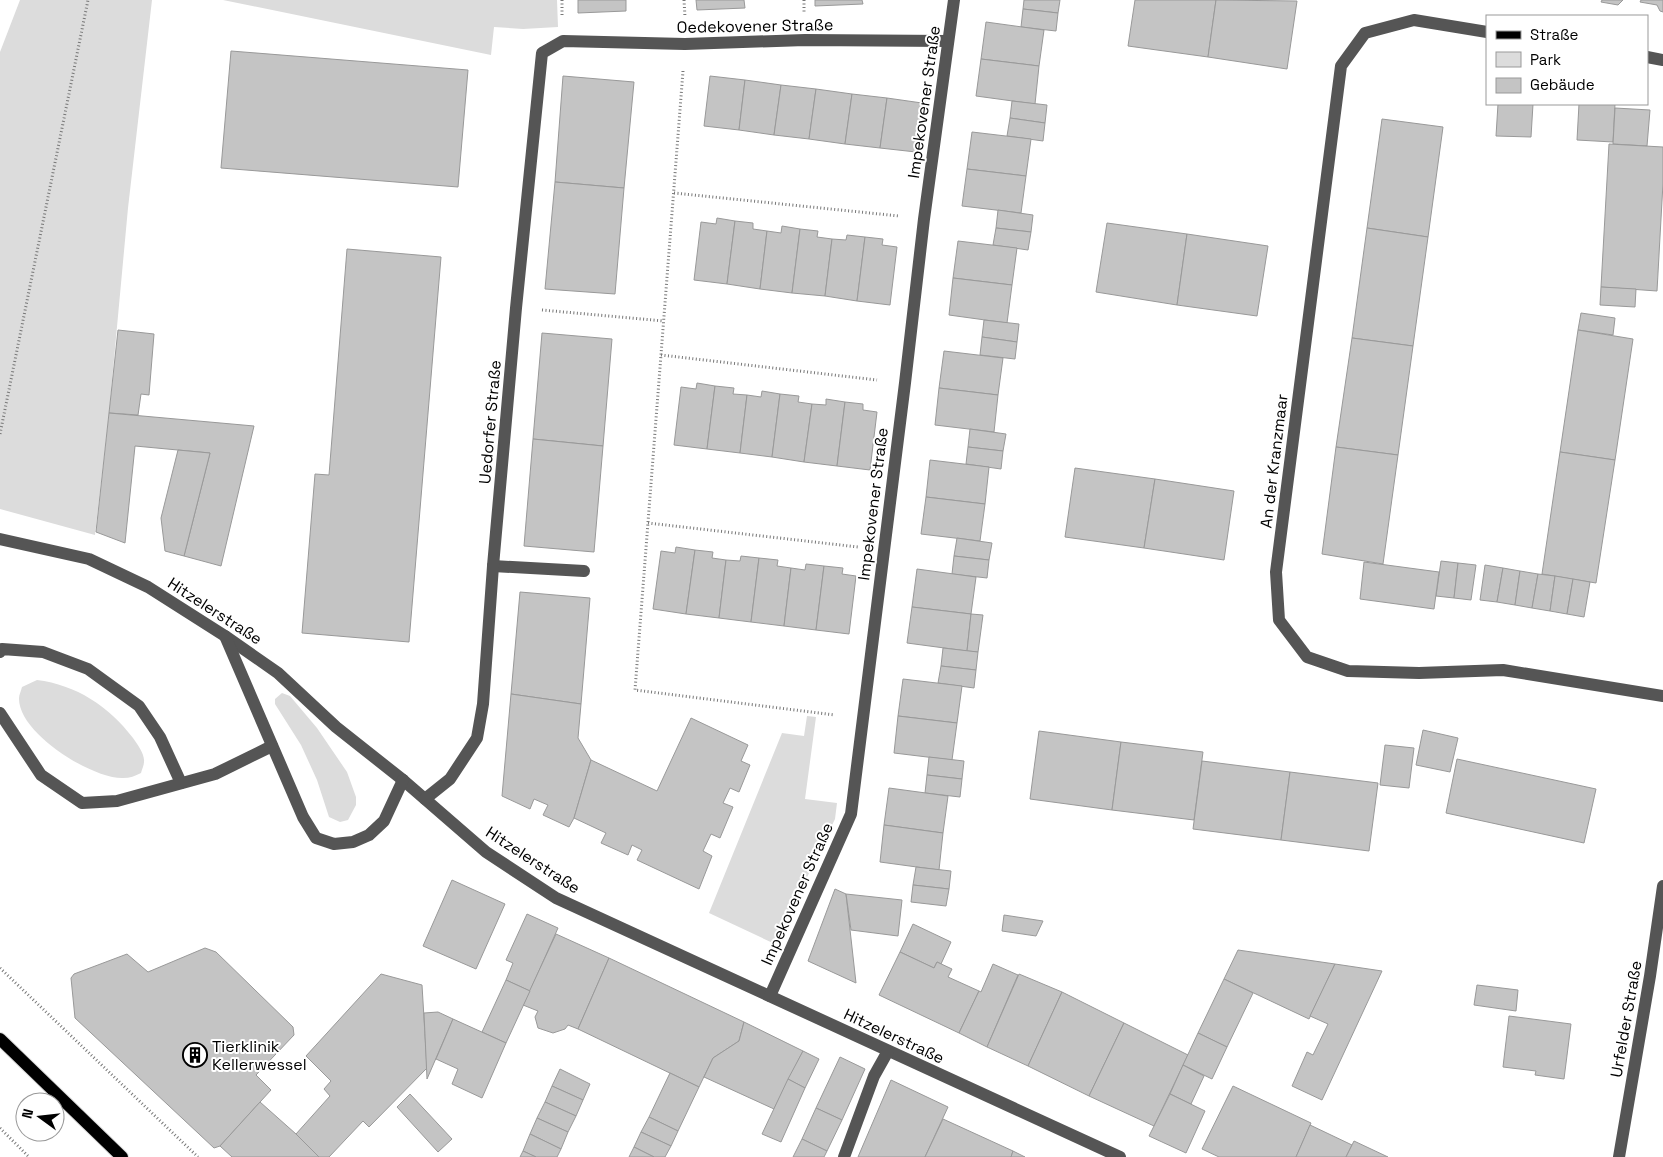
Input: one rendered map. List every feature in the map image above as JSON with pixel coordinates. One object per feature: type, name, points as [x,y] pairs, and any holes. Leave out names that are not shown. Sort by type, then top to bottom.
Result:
[{"type":"main road","points":[[0,1039],[122,1157]]},
{"type":"street","name":"Impekovener Straße","points":[[770,996],[851,814],[924,219],[954,0]]},
{"type":"street","name":"An der Kranzmaar","points":[[1486,32],[1414,20],[1364,33],[1341,66],[1276,572],[1279,620],[1307,657],[1348,671],[1419,673],[1503,670],[1663,696]]},
{"type":"street","name":"Oedekovener Straße","points":[[562,41],[685,44],[805,40],[948,41]]},
{"type":"street","name":"Uedorfer Straße","points":[[425,799],[450,779],[477,738],[483,704],[516,308],[542,53],[562,41]]},
{"type":"street","points":[[1648,57],[1663,60]]},
{"type":"street","name":"Hitzelerstraße","points":[[0,539],[89,559],[148,587],[225,636],[278,673],[336,727],[403,780],[486,852],[556,898],[1120,1157]]},
{"type":"street","points":[[493,566],[584,571]]},
{"type":"street","points":[[225,636],[303,817],[316,838],[334,844],[353,842],[369,835],[384,820],[403,780]]},
{"type":"street","points":[[0,652],[2,649],[43,652],[88,669],[139,706],[160,736],[181,783]]},
{"type":"street","points":[[0,713],[41,775],[82,803],[117,801],[215,774],[272,746]]},
{"type":"street","name":"Urfelder Straße","points":[[1619,1157],[1657,978],[1663,886]]},
{"type":"street","points":[[844,1157],[874,1076],[888,1050]]},
{"type":"path","points":[[0,434],[88,0]]},
{"type":"path","points":[[684,0],[685,44],[634,690],[862,719]]},
{"type":"path","points":[[674,193],[924,219]]},
{"type":"path","points":[[516,308],[664,321]]},
{"type":"path","points":[[661,354],[905,383]]},
{"type":"path","points":[[648,523],[883,550]]},
{"type":"path","points":[[0,968],[198,1157]]},
{"type":"path","points":[[0,1128],[28,1157]]},
{"type":"green space","points":[[20,0],[152,0],[128,208],[109,413],[95,535],[0,509],[0,52]]},
{"type":"green space","points":[[223,0],[557,0],[558,27],[523,29],[494,27],[491,55]]},
{"type":"green space","points":[[37,680],[78,692],[91,699],[113,716],[133,738],[142,752],[144,762],[141,773],[123,778],[94,771],[76,762],[43,739],[30,725],[22,712],[19,698],[22,687]]},
{"type":"green space","points":[[282,693],[290,696],[317,728],[347,772],[356,797],[356,805],[348,820],[340,822],[329,817],[317,780],[301,745],[275,704],[275,699]]},
{"type":"green space","points":[[807,716],[816,717],[805,799],[837,803],[835,819],[775,944],[709,913],[782,733],[804,736]]},
{"type":"building","points":[[578,0],[626,0],[626,11],[578,13]]},
{"type":"building","points":[[696,0],[744,0],[745,8],[697,10]]},
{"type":"building","points":[[815,0],[862,0],[863,4],[815,6]]},
{"type":"building","points":[[1024,0],[1060,0],[1058,13],[1023,9]]},
{"type":"building","points":[[1135,0],[1216,0],[1208,57],[1128,46]]},
{"type":"building","points":[[1216,0],[1297,1],[1287,69],[1208,57]]},
{"type":"building","points":[[1602,0],[1623,0],[1618,5],[1601,2]]},
{"type":"building","points":[[1641,0],[1663,0],[1663,12],[1660,11],[1657,5],[1640,2]]},
{"type":"building","points":[[1023,9],[1058,13],[1056,31],[1021,27]]},
{"type":"building","points":[[986,22],[1044,30],[1039,66],[981,59]]},
{"type":"building","points":[[231,51],[468,70],[458,187],[221,168]]},
{"type":"building","points":[[981,59],[1039,66],[1035,104],[976,96]]},
{"type":"building","points":[[563,76],[634,82],[624,188],[555,182]]},
{"type":"building","points":[[710,76],[745,80],[739,130],[704,126]]},
{"type":"building","points":[[745,80],[781,85],[774,135],[739,130]]},
{"type":"building","points":[[781,85],[816,89],[809,139],[774,135]]},
{"type":"building","points":[[816,89],[852,94],[845,144],[809,139]]},
{"type":"building","points":[[852,94],[887,98],[880,148],[845,144]]},
{"type":"building","points":[[887,98],[922,103],[916,152],[880,148]]},
{"type":"building","points":[[1012,101],[1047,105],[1045,123],[1010,118]]},
{"type":"building","points":[[1498,105],[1533,105],[1531,137],[1496,136]]},
{"type":"building","points":[[1579,105],[1615,105],[1613,142],[1577,140]]},
{"type":"building","points":[[1615,108],[1650,110],[1647,146],[1613,144]]},
{"type":"building","points":[[1010,118],[1045,123],[1043,141],[1007,136]]},
{"type":"building","points":[[1382,119],[1443,127],[1428,237],[1367,228]]},
{"type":"building","points":[[972,132],[1031,139],[1026,176],[967,169]]},
{"type":"building","points":[[1609,144],[1663,147],[1657,291],[1601,287]]},
{"type":"building","points":[[967,169],[1026,176],[1021,213],[962,206]]},
{"type":"building","points":[[555,182],[624,188],[615,294],[545,289]]},
{"type":"building","points":[[998,210],[1033,215],[1031,232],[996,228]]},
{"type":"building","points":[[717,218],[735,221],[727,284],[694,280],[701,222],[716,224]]},
{"type":"building","points":[[735,221],[753,223],[753,229],[767,231],[760,289],[727,284]]},
{"type":"building","points":[[1107,223],[1187,234],[1177,305],[1096,292]]},
{"type":"building","points":[[782,226],[800,229],[792,293],[760,289],[767,231],[781,233]]},
{"type":"building","points":[[996,228],[1031,232],[1028,250],[993,245]]},
{"type":"building","points":[[1367,228],[1428,237],[1413,346],[1352,338]]},
{"type":"building","points":[[800,229],[818,231],[817,237],[832,239],[825,296],[792,293]]},
{"type":"building","points":[[1187,234],[1268,246],[1257,316],[1177,305]]},
{"type":"building","points":[[847,235],[865,237],[857,301],[825,296],[832,239],[846,240]]},
{"type":"building","points":[[865,237],[883,239],[882,245],[897,247],[890,305],[857,301]]},
{"type":"building","points":[[958,241],[1017,248],[1012,285],[953,278]]},
{"type":"building","points":[[347,249],[441,257],[409,642],[302,633],[315,474],[329,475]]},
{"type":"building","points":[[953,278],[1012,285],[1007,323],[949,315]]},
{"type":"building","points":[[1601,287],[1636,289],[1635,307],[1600,305]]},
{"type":"building","points":[[1581,313],[1615,318],[1613,335],[1578,330]]},
{"type":"building","points":[[984,320],[1019,324],[1017,342],[982,337]]},
{"type":"building","points":[[118,330],[154,334],[149,395],[141,394],[138,415],[109,413]]},
{"type":"building","points":[[1578,330],[1633,339],[1615,460],[1560,452]]},
{"type":"building","points":[[542,333],[612,339],[603,446],[533,439]]},
{"type":"building","points":[[982,337],[1017,342],[1015,359],[980,355]]},
{"type":"building","points":[[1352,338],[1413,346],[1398,455],[1336,447]]},
{"type":"building","points":[[944,351],[1003,358],[998,395],[939,388]]},
{"type":"building","points":[[697,383],[715,386],[707,449],[674,445],[681,387],[696,389]]},
{"type":"building","points":[[715,386],[734,388],[733,394],[747,395],[740,453],[707,449]]},
{"type":"building","points":[[939,388],[998,395],[994,432],[935,425]]},
{"type":"building","points":[[762,391],[780,394],[772,457],[740,453],[747,395],[761,397]]},
{"type":"building","points":[[780,394],[799,396],[798,402],[812,404],[804,462],[772,457]]},
{"type":"building","points":[[826,399],[845,402],[837,466],[804,462],[812,404],[826,405]]},
{"type":"building","points":[[845,402],[863,404],[863,410],[877,412],[870,470],[837,466]]},
{"type":"building","points":[[109,413],[254,426],[221,566],[184,556],[210,453],[135,446],[125,543],[96,532]]},
{"type":"building","points":[[970,429],[1006,434],[1003,451],[968,447]]},
{"type":"building","points":[[533,439],[603,446],[594,552],[524,546]]},
{"type":"building","points":[[968,447],[1003,451],[1001,469],[966,464]]},
{"type":"building","points":[[1336,447],[1398,455],[1383,564],[1322,554]]},
{"type":"building","points":[[178,450],[210,453],[184,556],[165,551],[161,518]]},
{"type":"building","points":[[1560,452],[1615,460],[1596,583],[1542,574]]},
{"type":"building","points":[[930,460],[989,467],[985,504],[926,497]]},
{"type":"building","points":[[1075,468],[1155,479],[1144,548],[1065,537]]},
{"type":"building","points":[[1155,479],[1234,491],[1224,560],[1144,548]]},
{"type":"building","points":[[926,497],[985,504],[980,541],[921,534]]},
{"type":"building","points":[[957,538],[992,543],[989,560],[954,556]]},
{"type":"building","points":[[676,547],[695,550],[686,614],[653,609],[661,551],[675,553]]},
{"type":"building","points":[[695,550],[713,552],[712,558],[726,560],[719,618],[686,614]]},
{"type":"building","points":[[741,556],[759,558],[751,622],[719,618],[726,560],[740,561]]},
{"type":"building","points":[[954,556],[989,560],[987,578],[952,574]]},
{"type":"building","points":[[759,558],[778,560],[777,566],[791,568],[784,626],[751,622]]},
{"type":"building","points":[[1441,561],[1458,563],[1454,598],[1436,596]]},
{"type":"building","points":[[1364,562],[1439,572],[1434,609],[1360,599]]},
{"type":"building","points":[[1458,563],[1476,565],[1471,600],[1454,598]]},
{"type":"building","points":[[806,564],[824,566],[816,630],[784,626],[791,568],[805,570]]},
{"type":"building","points":[[1485,565],[1503,568],[1497,602],[1480,600]]},
{"type":"building","points":[[824,566],[843,568],[842,574],[856,576],[849,634],[816,630]]},
{"type":"building","points":[[1503,568],[1520,571],[1515,605],[1497,602]]},
{"type":"building","points":[[917,569],[976,577],[971,614],[912,607]]},
{"type":"building","points":[[1520,571],[1538,574],[1532,608],[1515,605]]},
{"type":"building","points":[[1538,574],[1555,576],[1550,611],[1532,608]]},
{"type":"building","points":[[1555,576],[1573,579],[1567,614],[1550,611]]},
{"type":"building","points":[[1573,579],[1590,582],[1584,617],[1567,614]]},
{"type":"building","points":[[520,592],[590,598],[581,704],[511,694]]},
{"type":"building","points":[[912,607],[971,614],[967,651],[907,643]]},
{"type":"building","points":[[971,614],[983,615],[978,652],[967,651]]},
{"type":"building","points":[[943,648],[978,652],[976,670],[941,666]]},
{"type":"building","points":[[941,666],[976,670],[974,688],[938,683]]},
{"type":"building","points":[[903,679],[962,686],[957,723],[898,716]]},
{"type":"building","points":[[511,694],[581,704],[578,738],[591,760],[574,818],[569,827],[543,815],[548,805],[534,799],[530,809],[502,796]]},
{"type":"building","points":[[898,716],[957,723],[952,760],[894,753]]},
{"type":"building","points":[[691,718],[748,745],[741,761],[750,765],[739,792],[730,788],[723,803],[733,807],[720,838],[711,834],[703,851],[712,856],[699,889],[637,860],[642,850],[632,845],[628,855],[601,843],[606,833],[574,818],[591,760],[657,791]]},
{"type":"building","points":[[1423,730],[1458,738],[1450,772],[1416,765]]},
{"type":"building","points":[[1039,731],[1121,742],[1112,810],[1030,799]]},
{"type":"building","points":[[1121,742],[1203,752],[1194,820],[1112,810]]},
{"type":"building","points":[[1385,745],[1414,748],[1409,788],[1380,785]]},
{"type":"building","points":[[929,757],[964,761],[962,779],[927,775]]},
{"type":"building","points":[[1457,759],[1596,789],[1584,843],[1446,813]]},
{"type":"building","points":[[1202,761],[1290,772],[1281,840],[1193,829]]},
{"type":"building","points":[[1290,772],[1378,783],[1369,851],[1281,840]]},
{"type":"building","points":[[927,775],[962,779],[960,797],[925,793]]},
{"type":"building","points":[[889,788],[948,796],[943,833],[884,825]]},
{"type":"building","points":[[884,825],[943,833],[939,870],[880,862]]},
{"type":"building","points":[[916,867],[951,871],[949,889],[913,885]]},
{"type":"building","points":[[452,880],[505,904],[476,969],[423,946]]},
{"type":"building","points":[[913,885],[949,889],[946,906],[911,902]]},
{"type":"building","points":[[835,889],[846,894],[856,983],[808,961]]},
{"type":"building","points":[[846,894],[902,900],[898,936],[851,930]]},
{"type":"building","points":[[527,914],[558,928],[530,991],[506,980],[513,963],[506,960]]},
{"type":"building","points":[[1004,915],[1043,921],[1036,936],[1002,931]]},
{"type":"building","points":[[913,924],[951,942],[941,964],[937,962],[934,968],[900,952]]},
{"type":"building","points":[[556,934],[609,958],[578,1029],[568,1025],[565,1029],[553,1033],[538,1028],[535,1017],[538,1011],[523,1005]]},
{"type":"building","name":"Tierklinik Kellerwessel","points":[[205,948],[216,952],[293,1027],[294,1035],[256,1075],[271,1090],[220,1146],[214,1148],[75,1018],[71,978],[74,974],[127,954],[148,972]]},
{"type":"building","points":[[1238,950],[1335,964],[1309,1019],[1224,979]]},
{"type":"building","points":[[900,952],[934,968],[937,962],[952,969],[948,977],[979,991],[959,1033],[879,995]]},
{"type":"building","points":[[609,958],[744,1022],[739,1041],[713,1058],[699,1087],[578,1029]]},
{"type":"building","points":[[993,964],[1018,975],[987,1047],[959,1033],[979,991],[981,992]]},
{"type":"building","points":[[1335,964],[1382,971],[1322,1100],[1292,1086],[1307,1052],[1313,1055],[1328,1024],[1310,1016]]},
{"type":"building","points":[[381,974],[422,985],[427,1068],[369,1127],[363,1121],[329,1157],[319,1157],[296,1134],[330,1096],[324,1089],[331,1081],[306,1056]]},
{"type":"building","points":[[1019,974],[1062,992],[1028,1066],[987,1047]]},
{"type":"building","points":[[1224,979],[1253,993],[1227,1047],[1198,1033]]},
{"type":"building","points":[[506,980],[530,991],[506,1043],[482,1032]]},
{"type":"building","points":[[1477,985],[1518,990],[1516,1011],[1474,1005]]},
{"type":"building","points":[[1062,992],[1124,1023],[1089,1096],[1028,1066]]},
{"type":"building","points":[[438,1012],[453,1019],[427,1079],[424,1013]]},
{"type":"building","points":[[1509,1016],[1571,1024],[1564,1079],[1535,1075],[1536,1071],[1503,1067]]},
{"type":"building","points":[[453,1019],[506,1043],[482,1098],[452,1084],[458,1069],[436,1059]]},
{"type":"building","points":[[744,1022],[803,1051],[774,1109],[704,1077],[713,1058],[739,1041]]},
{"type":"building","points":[[1124,1023],[1188,1055],[1154,1126],[1089,1096]]},
{"type":"building","points":[[1198,1033],[1227,1047],[1212,1079],[1183,1065]]},
{"type":"building","points":[[803,1051],[819,1059],[805,1088],[788,1079]]},
{"type":"building","points":[[840,1057],[865,1069],[842,1120],[816,1108]]},
{"type":"building","points":[[1183,1065],[1204,1076],[1191,1104],[1170,1094]]},
{"type":"building","points":[[560,1069],[590,1084],[583,1100],[552,1086]]},
{"type":"building","points":[[670,1073],[699,1087],[678,1131],[649,1117]]},
{"type":"building","points":[[788,1079],[805,1088],[781,1142],[762,1134]]},
{"type":"building","points":[[891,1080],[948,1107],[925,1157],[858,1157]]},
{"type":"building","points":[[552,1086],[583,1100],[576,1116],[545,1102]]},
{"type":"building","points":[[1233,1086],[1311,1123],[1296,1157],[1219,1157],[1202,1149]]},
{"type":"building","points":[[410,1094],[452,1139],[438,1152],[397,1107]]},
{"type":"building","points":[[1170,1094],[1205,1111],[1186,1153],[1149,1136]]},
{"type":"building","points":[[260,1102],[319,1157],[232,1157],[220,1146]]},
{"type":"building","points":[[545,1102],[576,1116],[568,1132],[537,1118]]},
{"type":"building","points":[[816,1108],[842,1120],[827,1151],[802,1139]]},
{"type":"building","points":[[649,1117],[678,1131],[671,1146],[641,1132]]},
{"type":"building","points":[[537,1118],[568,1132],[561,1149],[530,1134]]},
{"type":"building","points":[[943,1119],[1013,1151],[1011,1157],[925,1157]]},
{"type":"building","points":[[1310,1125],[1352,1145],[1346,1157],[1296,1157]]},
{"type":"building","points":[[641,1132],[671,1146],[665,1157],[654,1157],[634,1147]]},
{"type":"building","points":[[530,1134],[561,1149],[557,1157],[536,1157],[523,1151]]},
{"type":"building","points":[[802,1139],[827,1151],[824,1157],[793,1157]]},
{"type":"building","points":[[1354,1141],[1388,1157],[1346,1157]]},
{"type":"building","points":[[634,1147],[654,1157],[629,1157]]},
{"type":"building","points":[[523,1151],[536,1157],[520,1157]]},
{"type":"building","points":[[1013,1151],[1025,1157],[1011,1157]]},
{"type":"place","name":"Tierklinik Kellerwessel","points":[[195,1055]]}]
